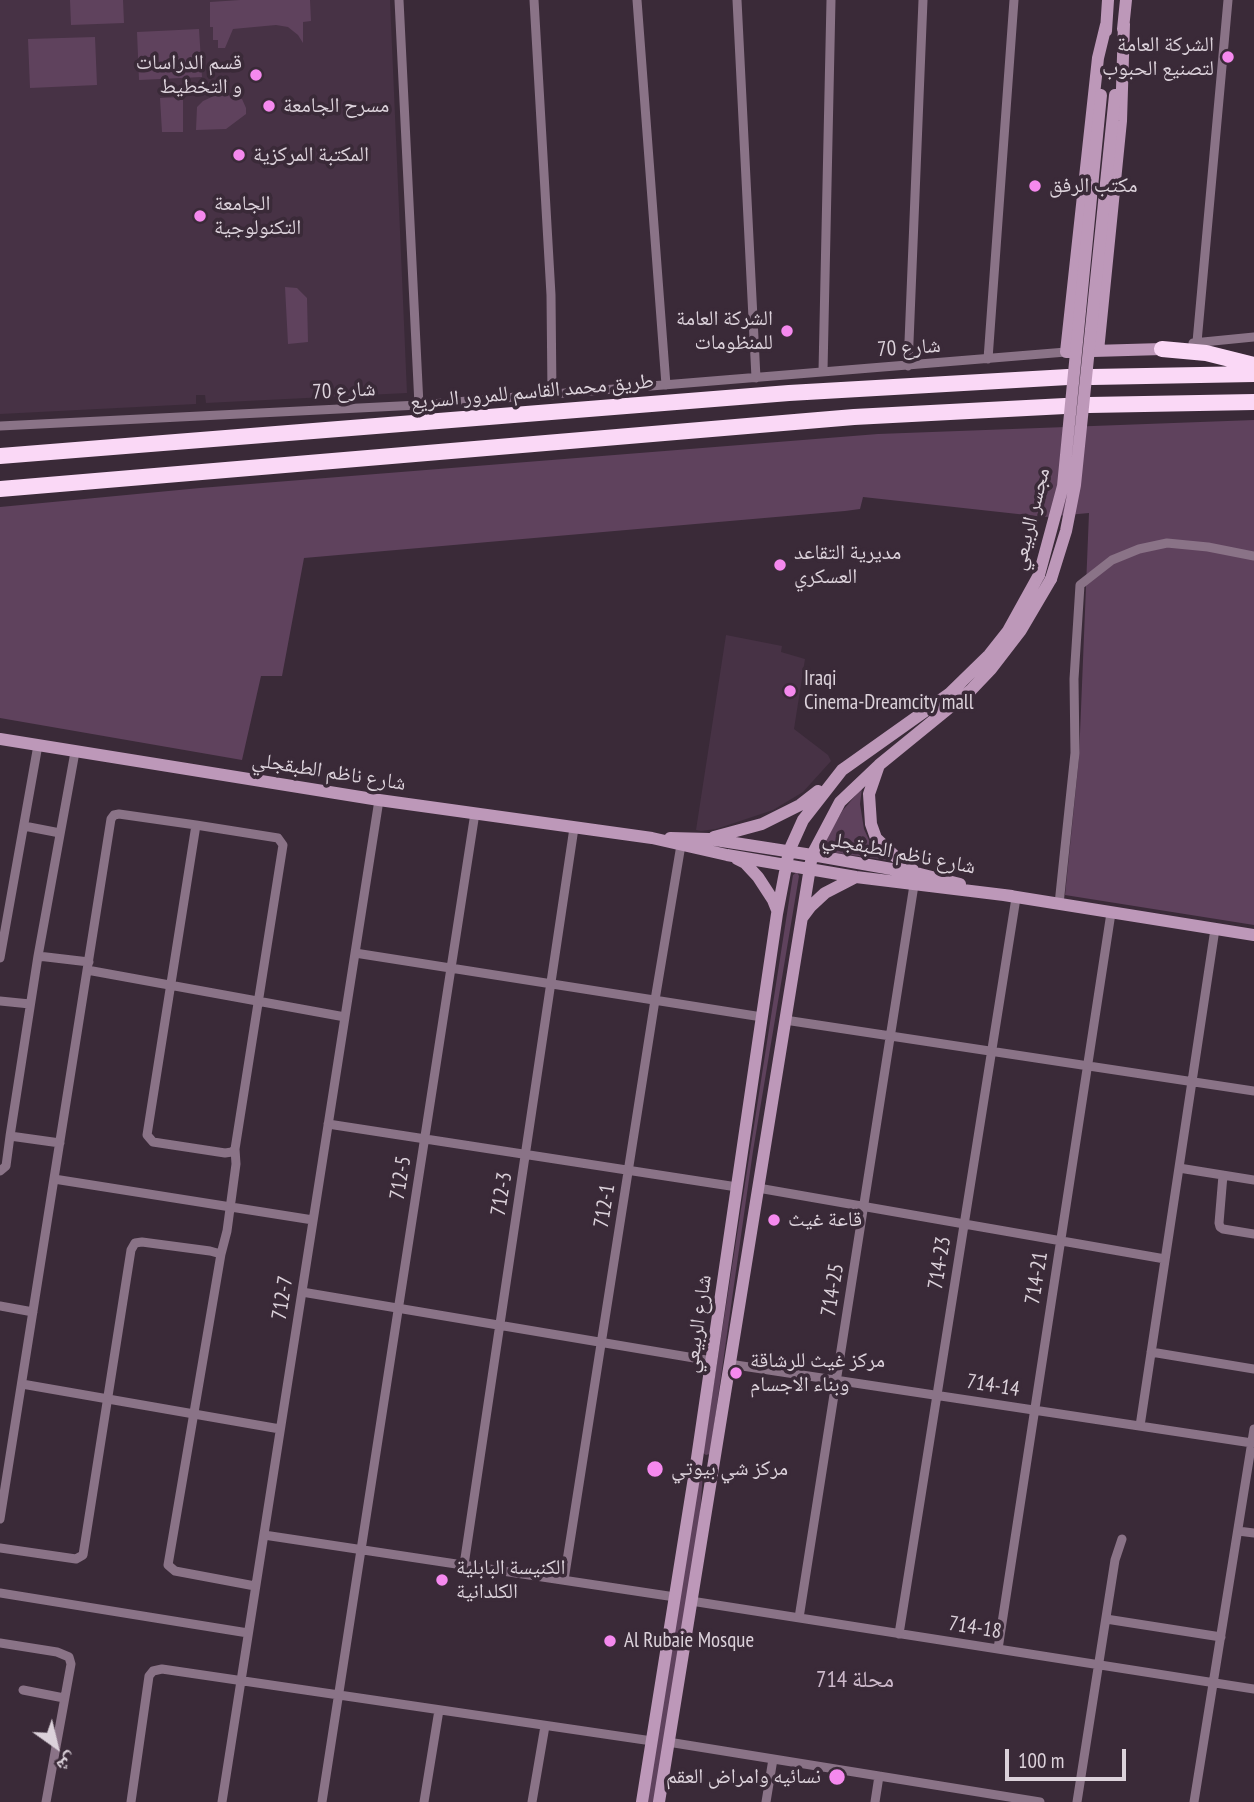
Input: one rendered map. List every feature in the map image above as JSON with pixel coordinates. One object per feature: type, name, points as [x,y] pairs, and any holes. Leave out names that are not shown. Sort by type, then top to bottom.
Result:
[{"type":"highway","points":[[1162,349],[1206,353],[1254,365]]},
{"type":"highway","points":[[1093,377],[1254,374]]},
{"type":"highway","name":"طريق محمد القاسم للمرور السريع","points":[[0,456],[789,393],[1068,377]]},
{"type":"highway","points":[[1089,405],[1254,402]]},
{"type":"highway","points":[[0,489],[854,417],[1065,406]]},
{"type":"main road","points":[[1069,352],[1098,58],[1106,25],[1108,0]]},
{"type":"main road","points":[[1126,0],[1121,121],[1095,351],[1162,349]]},
{"type":"main road","name":"مجسر الربيعي","points":[[812,855],[840,802],[879,765],[945,712],[991,668],[1021,630],[1066,531],[1075,485],[1124,23]]},
{"type":"main road","name":"مجسر الربيعي","points":[[789,851],[803,820],[842,770],[921,715],[971,674],[1008,631],[1045,577],[1063,486],[1106,25]]},
{"type":"main road","name":"شارع ناظم الطبقجلي","points":[[0,739],[379,800],[682,842],[727,855],[856,877],[917,879]]},
{"type":"main road","points":[[879,765],[869,794],[870,816],[876,838],[917,879]]},
{"type":"main road","points":[[709,839],[762,824],[782,815],[817,792],[842,770]]},
{"type":"main road","name":"شارع ناظم الطبقجلي","points":[[682,842],[709,839],[789,851],[1014,897],[1254,935]]},
{"type":"main road","name":"شارع الربيعي","points":[[642,1802],[712,1361],[777,914],[789,851]]},
{"type":"main road","points":[[727,855],[752,869],[773,900],[777,914]]},
{"type":"main road","name":"شارع الربيعي","points":[[659,1802],[812,855]]},
{"type":"main road","points":[[800,921],[825,893],[856,877]]},
{"type":"main road","points":[[696,1465],[712,1469]]},
{"type":"street","points":[[399,0],[419,405]]},
{"type":"street","points":[[534,0],[551,295],[552,395]]},
{"type":"street","points":[[637,0],[666,385]]},
{"type":"street","points":[[737,0],[756,378]]},
{"type":"street","points":[[823,371],[831,0]]},
{"type":"street","points":[[908,366],[923,0]]},
{"type":"street","points":[[988,359],[1014,0]]},
{"type":"street","points":[[1197,342],[1228,0]]},
{"type":"street","points":[[1162,349],[1197,342],[1254,337]]},
{"type":"street","name":"شارع 70","points":[[0,426],[419,405],[1069,352]]},
{"type":"street","points":[[1059,904],[1075,753],[1074,679],[1080,585],[1112,560],[1139,549],[1167,543],[1208,547],[1254,556]]},
{"type":"street","points":[[0,958],[38,745]]},
{"type":"street","points":[[0,1171],[6,1166],[38,956],[75,752]]},
{"type":"street","name":"712-7","points":[[222,1802],[379,800]]},
{"type":"street","name":"712-5","points":[[321,1802],[475,813]]},
{"type":"street","points":[[0,1519],[111,819],[118,814],[278,838],[283,845],[235,1149],[236,1164],[227,1231],[192,1413],[168,1564],[175,1571],[256,1586]]},
{"type":"street","points":[[196,825],[148,1135],[153,1142],[229,1154],[235,1149]]},
{"type":"street","points":[[24,826],[60,833]]},
{"type":"street","name":"712-3","points":[[464,1565],[574,828]]},
{"type":"street","name":"712-1","points":[[564,1580],[682,842]]},
{"type":"street","name":"714-25","points":[[799,1618],[917,879]]},
{"type":"street","name":"714-23","points":[[899,1634],[1014,897]]},
{"type":"street","name":"714-21","points":[[998,1649],[1111,913]]},
{"type":"street","points":[[1140,1426],[1215,929]]},
{"type":"street","points":[[355,953],[762,1017]]},
{"type":"street","points":[[38,956],[170,985],[345,1017]]},
{"type":"street","points":[[0,1001],[30,1004]]},
{"type":"street","points":[[785,1020],[1254,1091]]},
{"type":"street","points":[[328,1125],[737,1187]]},
{"type":"street","points":[[10,1136],[60,1143]]},
{"type":"street","points":[[1179,1168],[1254,1180]]},
{"type":"street","points":[[1223,1175],[1219,1223],[1223,1229],[1254,1234]]},
{"type":"street","points":[[54,1179],[313,1220]]},
{"type":"street","points":[[758,1188],[1165,1259]]},
{"type":"street","points":[[0,1548],[76,1559],[83,1555],[106,1399],[131,1250],[135,1244],[142,1242],[221,1254]]},
{"type":"street","points":[[302,1292],[712,1361]]},
{"type":"street","points":[[0,1306],[33,1312]]},
{"type":"street","points":[[1151,1352],[1254,1369]]},
{"type":"street","name":"714-14","points":[[729,1364],[1252,1443]]},
{"type":"street","points":[[22,1384],[280,1429]]},
{"type":"street","points":[[1194,1802],[1254,1429]]},
{"type":"street","points":[[1238,1531],[1254,1534]]},
{"type":"street","points":[[264,1535],[675,1597]]},
{"type":"street","points":[[1077,1802],[1115,1560],[1122,1539]]},
{"type":"street","points":[[0,1593],[248,1633]]},
{"type":"street","name":"714-18","points":[[691,1601],[1254,1689]]},
{"type":"street","points":[[1106,1619],[1221,1637]]},
{"type":"street","points":[[0,1643],[57,1652],[69,1657],[71,1664],[46,1802]]},
{"type":"street","points":[[131,1802],[149,1676],[153,1671],[162,1669],[652,1741]]},
{"type":"street","points":[[23,1690],[64,1698]]},
{"type":"street","points":[[424,1802],[439,1710]]},
{"type":"street","points":[[532,1802],[545,1726]]},
{"type":"street","points":[[668,1742],[879,1776],[974,1797],[1040,1802]]},
{"type":"street","points":[[766,1802],[773,1759]]},
{"type":"street","points":[[875,1802],[879,1776]]},
{"type":"shaded area","name":"الجامعة التكنولوجية","points":[[0,0],[390,0],[407,393],[206,403],[205,395],[196,395],[196,404],[0,414]]},
{"type":"shaded area","points":[[70,0],[123,0],[124,23],[71,25]]},
{"type":"shaded area","points":[[310,0],[311,21],[303,22],[303,43],[288,27],[276,25],[233,29],[225,48],[218,48],[218,40],[213,40],[213,27],[210,27],[210,2]]},
{"type":"shaded area","points":[[199,29],[202,77],[139,80],[137,32]]},
{"type":"shaded area","points":[[95,37],[97,85],[30,88],[28,39]]},
{"type":"shaded area","points":[[216,95],[242,99],[246,114],[226,129],[196,130],[197,107]]},
{"type":"shaded area","points":[[180,97],[183,100],[183,132],[162,132],[160,98]]},
{"type":"shaded area","points":[[285,287],[297,288],[307,298],[308,342],[288,344]]},
{"type":"shaded area","points":[[1254,420],[1254,925],[1065,895],[1079,758],[1089,513],[1045,517],[863,497],[860,509],[845,511],[304,558],[282,676],[261,676],[242,760],[0,718],[0,507],[200,488],[878,434]]},
{"type":"shaded area","points":[[726,635],[782,646],[781,652],[805,659],[794,729],[828,755],[831,761],[803,792],[773,810],[716,829],[701,831],[696,830]]},
{"type":"shaded area","points":[[862,788],[860,804],[864,829],[869,840],[887,860],[822,851],[843,810]]},
{"type":"shaded area","points":[[797,872],[799,876],[753,1151],[710,1454],[706,1455],[703,1453],[793,875]]},
{"type":"shaded area","points":[[700,1473],[703,1474],[698,1540],[655,1802],[647,1802]]},
{"type":"place","name":"الشركة العامة لتصنيع الحبوب","points":[[1228,57]]},
{"type":"place","name":"قسم الدراسات و التخطيط","points":[[256,75]]},
{"type":"place","name":"مسرح الجامعة","points":[[269,106]]},
{"type":"place","name":"المكتبة المركزية","points":[[239,155]]},
{"type":"place","name":"مكتب الرفق","points":[[1035,186]]},
{"type":"place","name":"الجامعة التكنولوجية","points":[[200,216]]},
{"type":"place","name":"الشركة العامة للمنظومات","points":[[787,331]]},
{"type":"place","name":"مديرية التقاعد العسكري","points":[[780,565]]},
{"type":"place","name":"Iraqi Cinema-Dreamcity mall","points":[[790,691]]},
{"type":"place","name":"قاعة غيث","points":[[774,1220]]},
{"type":"place","name":"مركز غيث للرشاقة وبناء الاجسام","points":[[736,1373]]},
{"type":"place","name":"مركز شي بيوتي","points":[[655,1469]]},
{"type":"place","name":"الكنيسة البابلية الكلدانية","points":[[442,1580]]},
{"type":"place","name":"Al Rubaie Mosque","points":[[610,1641]]},
{"type":"place","name":"نسائيه وامراض العقم","points":[[837,1777]]},
{"type":"district","name":"محلة 714","points":[[855,1680]]}]
